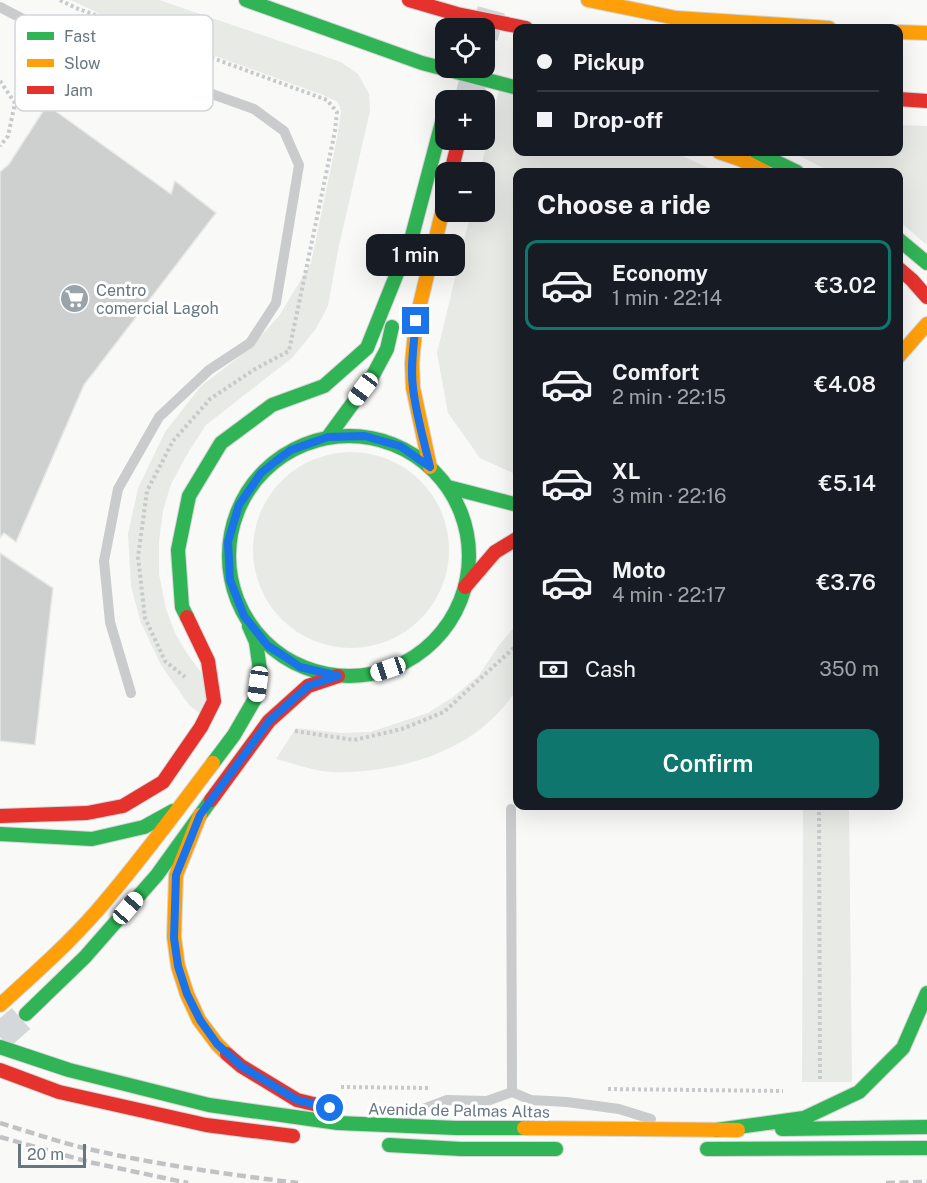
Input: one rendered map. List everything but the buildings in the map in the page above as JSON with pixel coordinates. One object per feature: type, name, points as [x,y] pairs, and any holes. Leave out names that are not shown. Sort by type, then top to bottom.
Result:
[{"type":"main road","points":[[246,0],[422,63],[513,87]]},
{"type":"main road","points":[[409,0],[457,14],[513,25]]},
{"type":"main road","points":[[588,0],[676,18],[768,24]]},
{"type":"main road","points":[[903,32],[927,33]]},
{"type":"main road","points":[[903,99],[927,100]]},
{"type":"main road","points":[[328,437],[372,376],[387,350],[410,242],[435,148]]},
{"type":"main road","points":[[715,156],[730,168]]},
{"type":"main road","points":[[723,156],[742,160],[757,168]]},
{"type":"main road","points":[[764,156],[788,168]]},
{"type":"main road","points":[[430,467],[413,388],[412,363],[416,321],[440,222]]},
{"type":"main road","points":[[0,816],[87,813],[123,806],[163,782],[201,727],[214,701],[208,661],[182,607],[178,550],[189,496],[221,443],[272,405],[324,386],[367,348],[410,242]]},
{"type":"main road","points":[[903,243],[927,263]]},
{"type":"main road","points":[[903,272],[927,297]]},
{"type":"main road","points":[[903,351],[927,324]]},
{"type":"main road","points":[[0,1005],[50,960],[133,868],[234,735],[256,697],[260,670],[256,642],[230,580],[228,542],[239,505],[261,473],[291,450],[328,437],[365,436],[400,446],[430,467],[448,487],[464,518],[470,553],[465,587],[452,618],[431,644],[404,663],[372,674],[338,676],[308,686],[269,721],[157,875],[85,957],[26,1014]]},
{"type":"main road","points":[[448,487],[513,504]]},
{"type":"main road","points":[[465,587],[495,552],[513,541]]},
{"type":"main road","points":[[244,616],[268,646],[300,667],[338,676]]},
{"type":"main road","points":[[0,834],[92,839],[144,827],[180,807]]},
{"type":"main road","points":[[200,815],[176,875],[174,938],[178,966],[187,994],[200,1020],[217,1044],[241,1066],[297,1100],[330,1108],[456,1128]]},
{"type":"main road","points":[[716,1130],[804,1118],[859,1092],[903,1048],[927,993]]},
{"type":"main road","name":"Avenida de Palmas Altas","points":[[0,1047],[69,1071],[209,1105],[338,1123],[456,1128],[686,1130],[927,1127]]},
{"type":"main road","points":[[0,1070],[59,1092],[206,1125],[305,1138]]},
{"type":"main road","points":[[371,1144],[461,1149],[568,1149]]},
{"type":"main road","points":[[688,1149],[927,1148]]},
{"type":"lane","points":[[0,7],[15,15]]},
{"type":"lane","points":[[130,693],[110,622],[104,561],[118,489],[159,417],[209,370],[250,343],[276,303],[299,165],[284,131],[254,109],[213,94]]},
{"type":"lane","points":[[11,805],[87,813]]},
{"type":"lane","points":[[511,809],[512,1092]]},
{"type":"lane","points":[[398,1119],[447,1100],[487,1101],[512,1092],[531,1100],[619,1109],[686,1130]]},
{"type":"path","points":[[60,0],[95,15]]},
{"type":"path","points":[[213,58],[327,100],[337,112],[335,131],[288,351]]},
{"type":"path","points":[[0,81],[15,103],[9,136],[0,146]]},
{"type":"path","points":[[286,730],[354,740],[402,729],[444,712],[513,649]]},
{"type":"path","points":[[819,810],[820,1092]]},
{"type":"path","points":[[338,1087],[431,1088]]},
{"type":"path","points":[[606,1089],[785,1091]]},
{"type":"shaded area","points":[[71,0],[159,0],[203,15],[102,15]]},
{"type":"shaded area","points":[[213,18],[341,62],[358,74],[369,94],[370,111],[338,250],[328,306],[315,330],[292,358],[206,425],[171,484],[163,511],[159,541],[159,574],[166,609],[175,633],[207,680],[211,722],[189,705],[161,665],[141,623],[131,586],[128,534],[138,488],[165,432],[201,386],[248,350],[279,316],[311,263],[341,110],[338,102],[213,55]]},
{"type":"shaded area","points":[[500,86],[513,91],[513,156],[682,156],[709,168],[513,168],[513,473],[480,458],[448,413],[437,353],[469,222],[495,222],[495,162],[482,162],[485,150],[495,150],[495,108]]},
{"type":"shaded area","points":[[903,125],[927,126],[927,245],[903,224],[903,168],[823,168],[800,156],[903,156]]},
{"type":"shaded area","points":[[351,452],[370,454],[388,460],[405,469],[420,481],[432,496],[441,513],[447,531],[449,550],[447,569],[441,587],[432,604],[420,619],[405,631],[388,640],[370,646],[351,648],[332,646],[314,640],[297,631],[282,619],[270,604],[261,587],[255,569],[253,550],[255,531],[261,513],[270,496],[282,481],[297,469],[314,460],[332,454]]},
{"type":"shaded area","points":[[513,629],[513,695],[483,727],[449,748],[410,763],[349,772],[310,769],[276,759],[296,728],[340,733],[370,732],[428,713],[453,697],[479,675]]},
{"type":"shaded area","points":[[803,810],[849,810],[852,1082],[802,1082]]},
{"type":"tunnel","points":[[489,18],[494,0]]},
{"type":"tunnel","points":[[471,90],[474,78]]},
{"type":"tunnel","points":[[0,1037],[26,1014]]},
{"type":"railway","points":[[0,1123],[80,1147],[134,1159],[298,1183]]},
{"type":"railway","points":[[0,1137],[89,1162],[188,1183]]},
{"type":"railway","points":[[886,1183],[927,1182]]},
{"type":"traffic: fast","points":[[246,0],[422,63],[513,87]]},
{"type":"traffic: fast","points":[[406,259],[435,149]]},
{"type":"traffic: fast","points":[[764,156],[789,168]]},
{"type":"traffic: fast","points":[[187,617],[182,607],[178,550],[189,496],[221,443],[272,405],[324,386],[367,348],[410,241]]},
{"type":"traffic: fast","points":[[903,243],[927,263]]},
{"type":"traffic: fast","points":[[328,437],[372,377],[387,349],[392,327]]},
{"type":"traffic: fast","points":[[349,436],[372,438],[395,445],[416,456],[434,471],[449,489],[460,510],[467,533],[469,556],[467,579],[460,602],[449,623],[434,641],[416,656],[395,667],[372,674],[349,676],[326,674],[303,667],[282,656],[264,641],[249,623],[238,602],[231,579],[229,556],[231,533],[238,510],[249,489],[264,471],[282,456],[303,445],[326,438],[349,436]]},
{"type":"traffic: fast","points":[[448,487],[513,504]]},
{"type":"traffic: fast","points":[[213,763],[234,735],[256,697],[260,670],[256,642],[249,626]]},
{"type":"traffic: fast","points":[[26,1014],[85,957],[157,875],[211,800]]},
{"type":"traffic: fast","points":[[0,834],[92,839],[144,827],[173,811]]},
{"type":"traffic: fast","points":[[716,1130],[804,1118],[859,1092],[903,1048],[927,993]]},
{"type":"traffic: fast","points":[[0,1047],[69,1070],[209,1105],[338,1123],[456,1128],[524,1128]]},
{"type":"traffic: fast","points":[[782,1129],[927,1127]]},
{"type":"traffic: fast","points":[[389,1145],[461,1149],[556,1149]]},
{"type":"traffic: fast","points":[[707,1149],[927,1148]]},
{"type":"traffic: slow","points":[[588,0],[676,18],[768,24]]},
{"type":"traffic: slow","points":[[903,32],[927,33]]},
{"type":"traffic: slow","points":[[730,156],[757,168]]},
{"type":"traffic: slow","points":[[430,467],[413,388],[412,363],[416,321],[440,222]]},
{"type":"traffic: slow","points":[[903,351],[927,324]]},
{"type":"traffic: slow","points":[[0,1005],[62,948],[96,912],[213,763]]},
{"type":"traffic: slow","points":[[200,815],[176,875],[174,937],[178,966],[187,994],[199,1020],[227,1054]]},
{"type":"traffic: slow","points":[[524,1128],[738,1130]]},
{"type":"traffic: jam","points":[[409,0],[457,14],[513,25]]},
{"type":"traffic: jam","points":[[903,99],[927,101]]},
{"type":"traffic: jam","points":[[454,162],[456,150]]},
{"type":"traffic: jam","points":[[903,272],[927,297]]},
{"type":"traffic: jam","points":[[465,587],[495,552],[513,541]]},
{"type":"traffic: jam","points":[[0,816],[87,813],[123,806],[163,782],[201,727],[214,701],[208,661],[187,617]]},
{"type":"traffic: jam","points":[[211,800],[269,721],[308,686],[338,676]]},
{"type":"traffic: jam","points":[[227,1054],[241,1066],[297,1100],[326,1107]]},
{"type":"traffic: jam","points":[[0,1070],[59,1092],[206,1125],[293,1136]]},
{"type":"place","name":"Centro comercial Lagoh","points":[[75,299]]},
{"type":"route","points":[[330,1108],[297,1100],[241,1066],[217,1044],[200,1020],[187,994],[178,966],[174,938],[176,875],[200,815],[269,721],[308,686],[338,676],[300,667],[268,646],[244,616],[230,580],[228,542],[239,505],[261,473],[276,461],[291,450],[328,437],[365,436],[400,446],[430,467],[413,388],[412,363],[416,321]]}]
